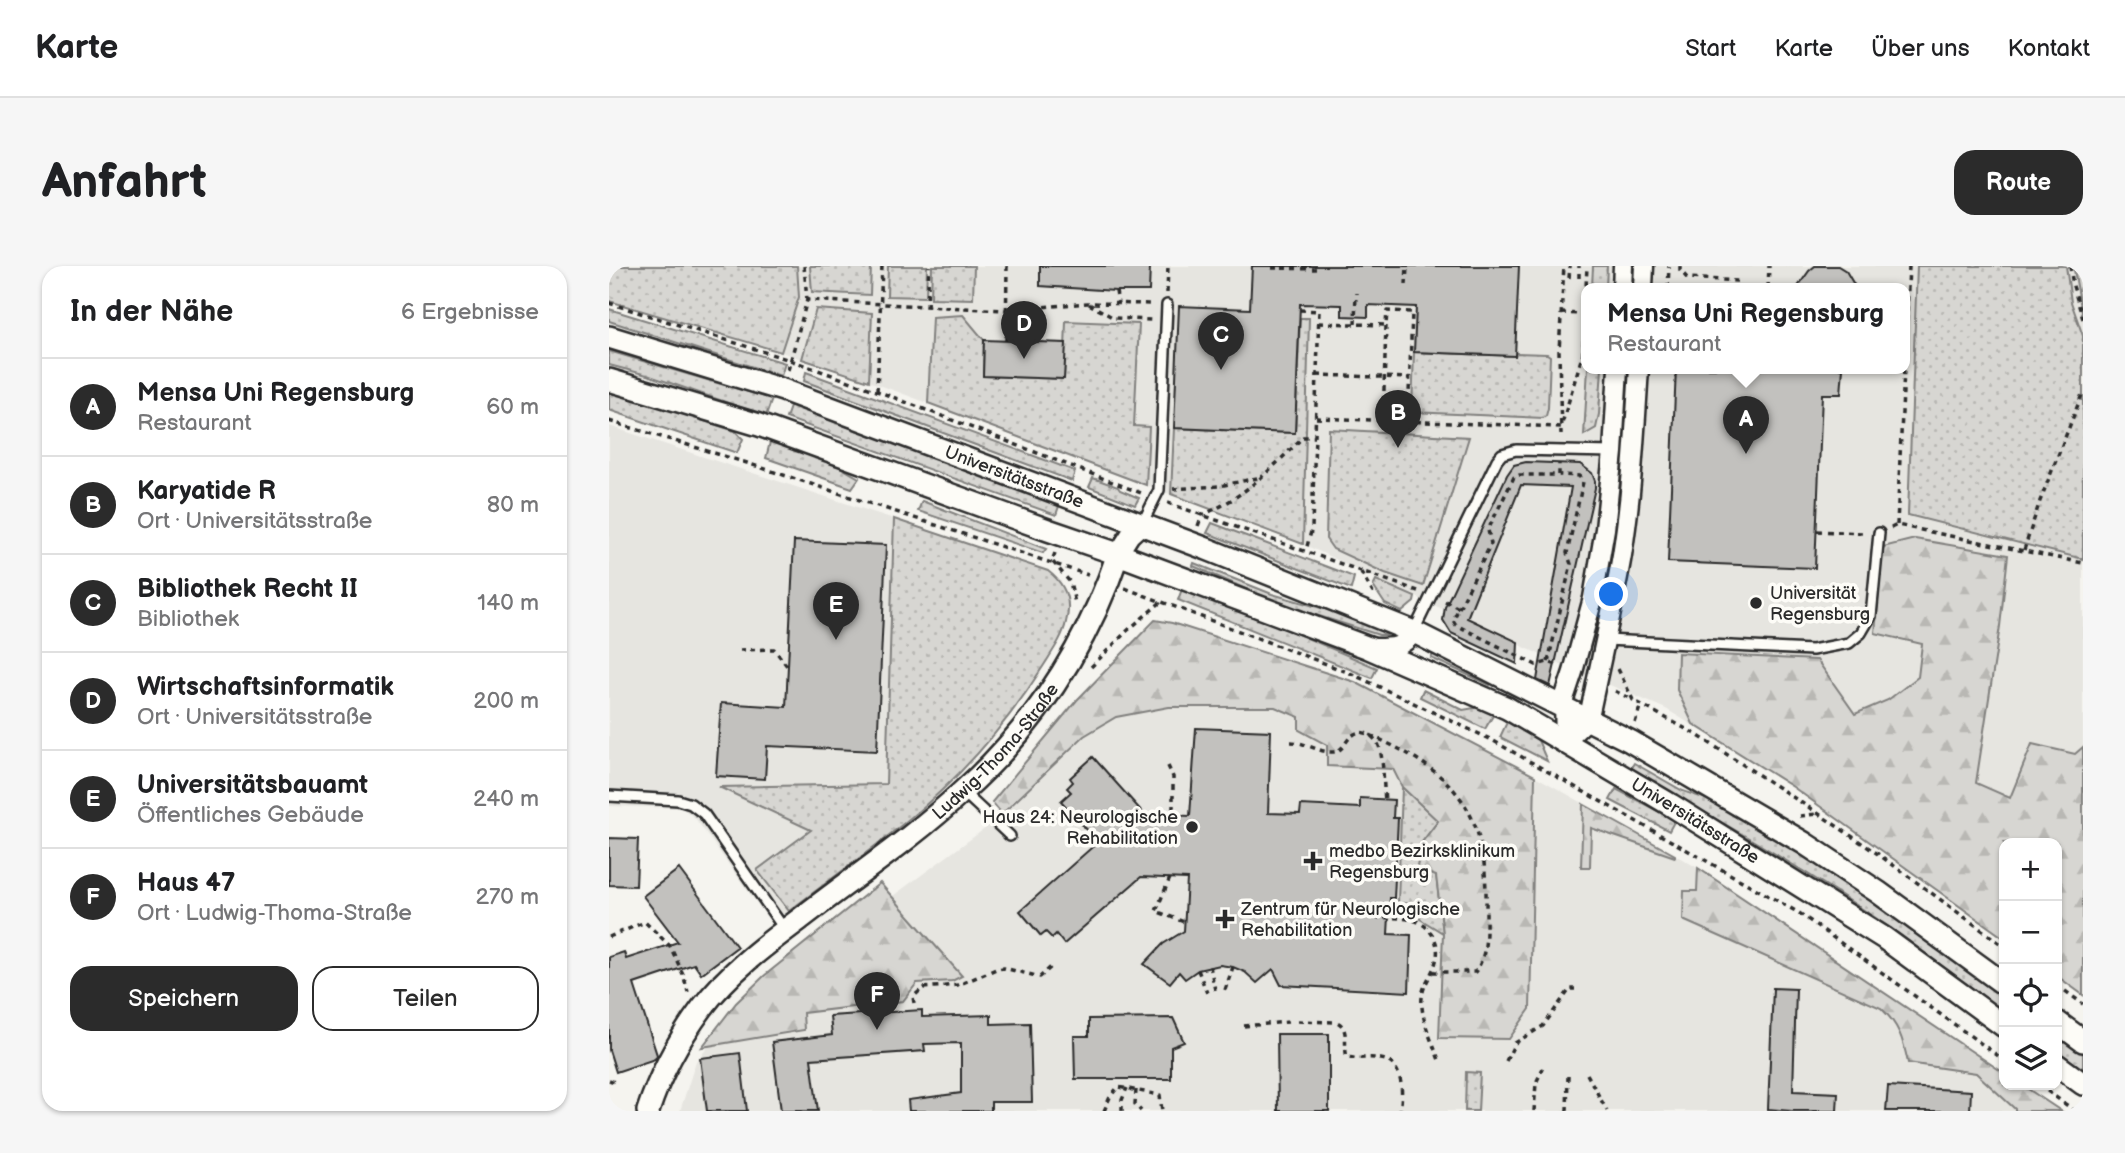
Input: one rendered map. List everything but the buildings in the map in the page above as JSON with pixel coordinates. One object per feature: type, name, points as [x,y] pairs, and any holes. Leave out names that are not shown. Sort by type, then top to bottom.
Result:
[{"type":"street","name":"Universitätsstraße","points":[[609,338],[783,390],[1142,524],[1414,632],[1629,741],[1804,843],[1878,892],[1999,980]]},
{"type":"street","points":[[1565,741],[1564,699],[1600,562],[1613,452],[1618,374]]},
{"type":"street","points":[[1565,741],[1587,720],[1606,640],[1622,554],[1634,452],[1639,374]]},
{"type":"street","name":"Universitätsstraße","points":[[609,380],[759,425],[1118,554],[1369,648],[1507,708],[1884,937],[1999,1022]]},
{"type":"street","points":[[1613,452],[1634,452]]},
{"type":"street","name":"Ludwig-Thoma-Straße","points":[[648,1111],[680,1040],[703,1006],[725,981],[785,930],[935,816],[963,792],[1022,730],[1060,679],[1102,599],[1118,554],[1130,535],[1142,524]]},
{"type":"street","name":"Universitätsstraße","points":[[1369,648],[1394,648],[1406,642],[1414,632]]},
{"type":"street","points":[[2062,1026],[2083,1041]]},
{"type":"street","points":[[2062,1069],[2083,1084]]},
{"type":"lane","points":[[1142,524],[1157,494],[1167,305]]},
{"type":"lane","points":[[1414,632],[1502,454],[1516,450],[1613,452]]},
{"type":"lane","points":[[1606,640],[1812,650],[1849,643],[1861,633],[1871,616],[1879,533]]},
{"type":"lane","points":[[963,792],[1010,836]]},
{"type":"lane","points":[[609,796],[678,800],[691,804],[704,814],[785,930]]},
{"type":"path","points":[[783,390],[807,300],[804,266]]},
{"type":"path","points":[[877,391],[883,266]]},
{"type":"path","points":[[927,307],[929,266]]},
{"type":"path","points":[[1006,341],[1007,266]]},
{"type":"path","points":[[807,300],[1006,310],[1088,303],[1167,305],[1168,266]]},
{"type":"path","points":[[1406,285],[1407,266]]},
{"type":"path","points":[[1569,278],[1570,266]]},
{"type":"path","points":[[1579,266],[1579,278]]},
{"type":"path","points":[[1680,266],[1686,278],[1738,281]]},
{"type":"path","points":[[2070,266],[2083,319]]},
{"type":"path","points":[[1272,268],[1316,269]]},
{"type":"path","points":[[1116,291],[1118,304]]},
{"type":"path","points":[[1355,324],[1356,293]]},
{"type":"path","points":[[609,303],[790,360],[1084,472],[1157,494],[1202,514],[1432,595],[1459,608],[1453,620],[1456,625],[1536,665],[1548,662],[1573,672]]},
{"type":"path","points":[[1088,303],[1114,318],[1166,321]]},
{"type":"path","points":[[1300,310],[1319,311],[1312,528],[1306,550]]},
{"type":"path","points":[[1383,421],[1387,311],[1412,312],[1408,422]]},
{"type":"path","points":[[1561,313],[1581,314]]},
{"type":"path","points":[[1319,323],[1386,325]]},
{"type":"path","points":[[1316,418],[1561,427],[1581,360]]},
{"type":"path","points":[[1897,525],[1905,374]]},
{"type":"path","points":[[1317,375],[1409,378]]},
{"type":"path","points":[[2024,550],[2040,501],[2083,393]]},
{"type":"path","points":[[1202,514],[1225,506],[1264,476],[1303,438],[1315,438]]},
{"type":"path","points":[[1074,499],[1084,472]]},
{"type":"path","points":[[1548,662],[1571,564],[1567,554],[1583,482],[1579,476],[1559,475]]},
{"type":"path","points":[[1157,494],[1219,486],[1264,476]]},
{"type":"path","points":[[1817,531],[1879,533],[1897,525],[2083,563]]},
{"type":"path","points":[[1061,535],[1052,561],[1070,582],[1075,604]]},
{"type":"path","points":[[1060,679],[1092,667],[1127,631],[1162,601]]},
{"type":"path","points":[[1606,640],[1633,701],[1697,735],[1808,807],[1878,854],[1999,942]]},
{"type":"path","points":[[740,650],[773,649],[788,667]]},
{"type":"path","points":[[1291,741],[1303,742],[1330,752],[1337,751],[1352,735],[1361,732],[1370,734],[1395,745],[1435,772],[1452,786],[1468,807],[1481,841],[1487,884],[1486,936],[1481,964],[1475,972],[1432,972]]},
{"type":"path","points":[[1370,734],[1378,744],[1385,800]]},
{"type":"path","points":[[1168,766],[1173,777],[1173,816]]},
{"type":"path","points":[[1583,791],[1799,913],[1999,1056]]},
{"type":"path","points":[[1170,878],[1156,911],[1184,922]]},
{"type":"path","points":[[1374,918],[1413,919],[1425,924],[1438,946],[1437,959],[1422,997],[1423,1015],[1439,1060]]},
{"type":"path","points":[[609,937],[645,922],[670,946],[689,995],[703,1006]]},
{"type":"path","points":[[1210,966],[1215,990]]},
{"type":"path","points":[[913,1003],[913,997],[923,988],[958,985],[988,971],[1004,968],[1040,976],[1051,967]]},
{"type":"path","points":[[1225,990],[1233,967]]},
{"type":"path","points":[[1198,970],[1207,993]]},
{"type":"path","points":[[1506,1062],[1515,1043],[1543,1026],[1570,989],[1575,989]]},
{"type":"path","points":[[2062,989],[2083,1004]]},
{"type":"path","points":[[1298,1021],[1337,1021],[1345,1028],[1347,1057],[1381,1059],[1391,1063],[1401,1084],[1400,1111]]},
{"type":"path","points":[[1244,1026],[1288,1022]]},
{"type":"path","points":[[1534,1111],[1536,1083],[1543,1068]]},
{"type":"path","points":[[1587,1074],[1607,1111]]},
{"type":"path","points":[[1567,1111],[1569,1076]]},
{"type":"path","points":[[609,1080],[615,1082]]},
{"type":"path","points":[[1104,1111],[1109,1097],[1118,1087],[1160,1096],[1162,1111]]},
{"type":"path","points":[[1122,1111],[1126,1088]]},
{"type":"path","points":[[1136,1090],[1135,1104],[1141,1111]]},
{"type":"path","points":[[2046,1090],[2075,1111]]},
{"type":"shaded area","name":"Universität Regensburg","points":[[609,266],[2083,266],[2083,995],[2062,980],[2062,838],[1999,838],[1999,934],[1793,787],[1666,709],[1556,662],[1303,544],[869,381],[609,301]]},
{"type":"shaded area","points":[[609,426],[1048,571],[1060,580],[1066,594],[1066,624],[1051,653],[1028,690],[991,737],[947,785],[905,823],[772,924],[695,818],[682,808],[609,806]]},
{"type":"shaded area","name":"medbo Bezirksklinikum Regensburg","points":[[1172,623],[1355,682],[1535,776],[1698,868],[1999,1070],[1999,1090],[2030,1090],[2061,1111],[680,1111],[696,1061],[748,1002],[994,822]]},
{"type":"green space","points":[[609,266],[797,266],[799,297],[781,352],[609,301]]},
{"type":"green space","points":[[810,266],[871,266],[870,295],[812,292]]},
{"type":"green space","points":[[888,266],[927,266],[926,297],[887,296]]},
{"type":"green space","points":[[932,266],[974,266],[973,299],[931,298]]},
{"type":"green space","points":[[1593,266],[1607,266],[1606,283],[1592,283]]},
{"type":"green space","points":[[1917,266],[2066,266],[2071,302],[2083,336],[2083,559],[1908,515]]},
{"type":"green space","points":[[2074,266],[2083,266],[2083,318],[2074,270]]},
{"type":"green space","points":[[609,309],[785,363],[781,376],[609,321]]},
{"type":"green space","points":[[816,309],[872,313],[869,381],[802,359]]},
{"type":"green space","points":[[963,315],[984,340],[983,376],[1064,379],[1066,321],[1139,324],[1134,426],[1149,427],[1146,485],[928,403],[932,317]]},
{"type":"green space","points":[[1300,318],[1309,318],[1303,544],[1171,494],[1174,428],[1295,433]]},
{"type":"green space","points":[[609,351],[772,399],[766,416],[647,375],[609,365]]},
{"type":"green space","points":[[1414,352],[1515,356],[1516,353],[1547,354],[1550,356],[1546,416],[1412,412]]},
{"type":"green space","points":[[806,372],[1075,471],[1072,481],[804,381]]},
{"type":"green space","points":[[1588,374],[1602,374],[1596,428],[1584,435]]},
{"type":"green space","points":[[609,390],[735,431],[743,439],[737,453],[609,410]]},
{"type":"green space","points":[[791,404],[1060,503],[1056,515],[786,418]]},
{"type":"green space","points":[[1329,429],[1469,437],[1423,586],[1385,573],[1333,549],[1326,539]]},
{"type":"green space","points":[[770,442],[816,455],[859,478],[852,488],[766,458]]},
{"type":"green space","points":[[1093,478],[1139,498],[1135,505],[1089,487]]},
{"type":"green space","points":[[922,501],[1046,549],[1043,553],[918,511]]},
{"type":"green space","points":[[894,519],[1048,571],[1066,593],[1068,614],[1065,628],[1030,687],[998,730],[962,770],[903,824],[789,911],[757,870],[811,830],[719,787],[886,784]]},
{"type":"green space","points":[[1212,523],[1354,577],[1351,589],[1207,533]]},
{"type":"green space","points":[[1915,539],[2008,555],[1976,783],[2010,798],[2032,744],[2075,754],[2083,747],[2083,995],[2062,980],[2062,838],[1999,838],[1999,934],[1793,787],[1693,724],[1677,690],[1678,653],[1817,660],[1855,714],[1888,700],[1918,677],[1922,644],[1875,633],[1883,547]]},
{"type":"green space","points":[[1194,563],[1272,594],[1346,615],[1389,632],[1387,635],[1379,635],[1278,603],[1193,566]]},
{"type":"green space","points":[[1376,580],[1415,597],[1414,602],[1402,612],[1385,604],[1373,586]]},
{"type":"green space","points":[[1182,589],[1377,668],[1372,678],[1178,600]]},
{"type":"green space","points":[[1155,620],[1172,623],[1355,682],[1535,776],[1530,1009],[1509,1039],[1439,1038],[1443,933],[1436,876],[1417,869],[1420,845],[1438,821],[1402,787],[1393,769],[1327,766],[1327,745],[1299,730],[1299,717],[1275,707],[1169,707],[1116,717],[1084,736],[1002,814],[992,802],[1077,700]]},
{"type":"green space","points":[[1434,652],[1493,680],[1490,685],[1431,658]]},
{"type":"green space","points":[[1423,690],[1463,710],[1480,707],[1494,714],[1485,729],[1420,697]]},
{"type":"green space","points":[[1508,720],[1534,731],[1547,761],[1500,737]]},
{"type":"green space","points":[[1634,763],[1683,791],[1721,804],[1826,867],[1999,989],[1999,1008],[1902,936],[1802,870],[1629,771]]},
{"type":"green space","points":[[1402,787],[1438,821],[1420,845],[1417,869],[1436,875],[1443,933],[1420,919],[1421,904],[1398,903]]},
{"type":"green space","points":[[1616,789],[1675,820],[1669,831],[1610,800]]},
{"type":"green space","points":[[1583,804],[1675,857],[1591,828],[1590,867],[1581,867]]},
{"type":"green space","points":[[1698,868],[1999,1070],[1999,1090],[2030,1090],[2061,1111],[2015,1111],[1976,1073],[1908,1063],[1899,1033],[1881,1008],[1683,920],[1684,891],[1697,891]]},
{"type":"green space","points":[[880,883],[962,976],[952,981],[917,983],[903,1001],[803,1013],[804,1030],[702,1047],[736,1003],[764,976]]},
{"type":"green space","points":[[2062,1036],[2083,1051],[2083,1071],[2062,1055]]},
{"type":"green space","points":[[1466,1072],[1480,1073],[1478,1111],[1465,1111]]},
{"type":"place","name":"Wirtschaftsinformatik","points":[[1024,359]]},
{"type":"place","name":"Bibliothek Recht II","points":[[1221,370]]},
{"type":"place","name":"Karyatide R","points":[[1398,448]]},
{"type":"place","name":"Mensa Uni Regensburg","points":[[1746,454]]},
{"type":"place","name":"Universität Regensburg","points":[[1756,603]]},
{"type":"place","name":"Universitätsbauamt","points":[[836,640]]},
{"type":"place","name":"Haus 24: Neurologische Rehabilitation","points":[[1192,827]]},
{"type":"place","name":"medbo Bezirksklinikum Regensburg","points":[[1313,861]]},
{"type":"place","name":"Zentrum für Neurologische Rehabilitation","points":[[1225,919]]},
{"type":"place","name":"Haus 47","points":[[877,1030]]}]
